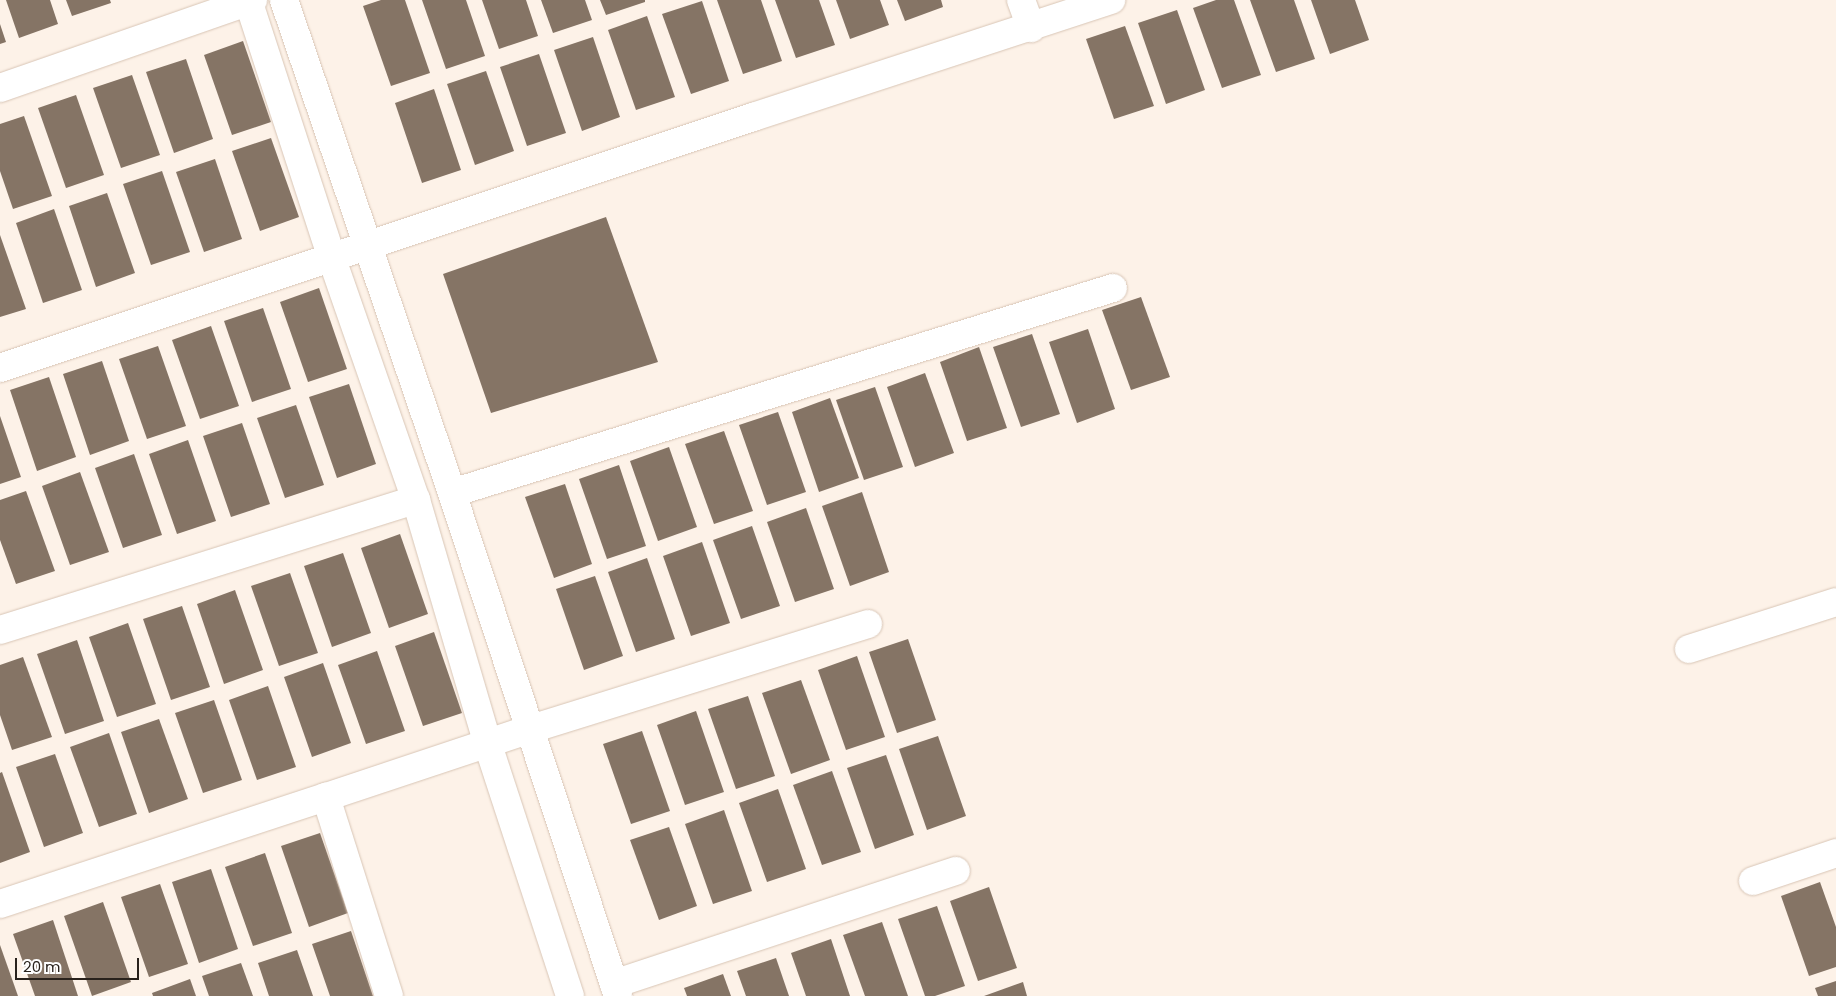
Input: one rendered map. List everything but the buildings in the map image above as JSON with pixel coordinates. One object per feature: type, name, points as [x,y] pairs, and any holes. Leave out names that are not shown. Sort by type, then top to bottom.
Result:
[{"type":"street","points":[[284,0],[452,493],[616,990],[956,871]]},
{"type":"street","points":[[1021,0],[1031,28]]},
{"type":"street","points":[[0,368],[332,259],[367,245],[753,117],[1031,28],[1111,0]]},
{"type":"street","points":[[0,88],[250,1],[332,259],[416,500],[488,745],[570,996]]},
{"type":"street","points":[[452,493],[1113,288]]},
{"type":"street","points":[[0,630],[416,500]]},
{"type":"street","points":[[1689,649],[1836,602]]},
{"type":"street","points":[[0,904],[488,745],[531,729],[868,624]]},
{"type":"street","points":[[326,797],[389,996]]},
{"type":"street","points":[[1753,882],[1836,853]]}]
